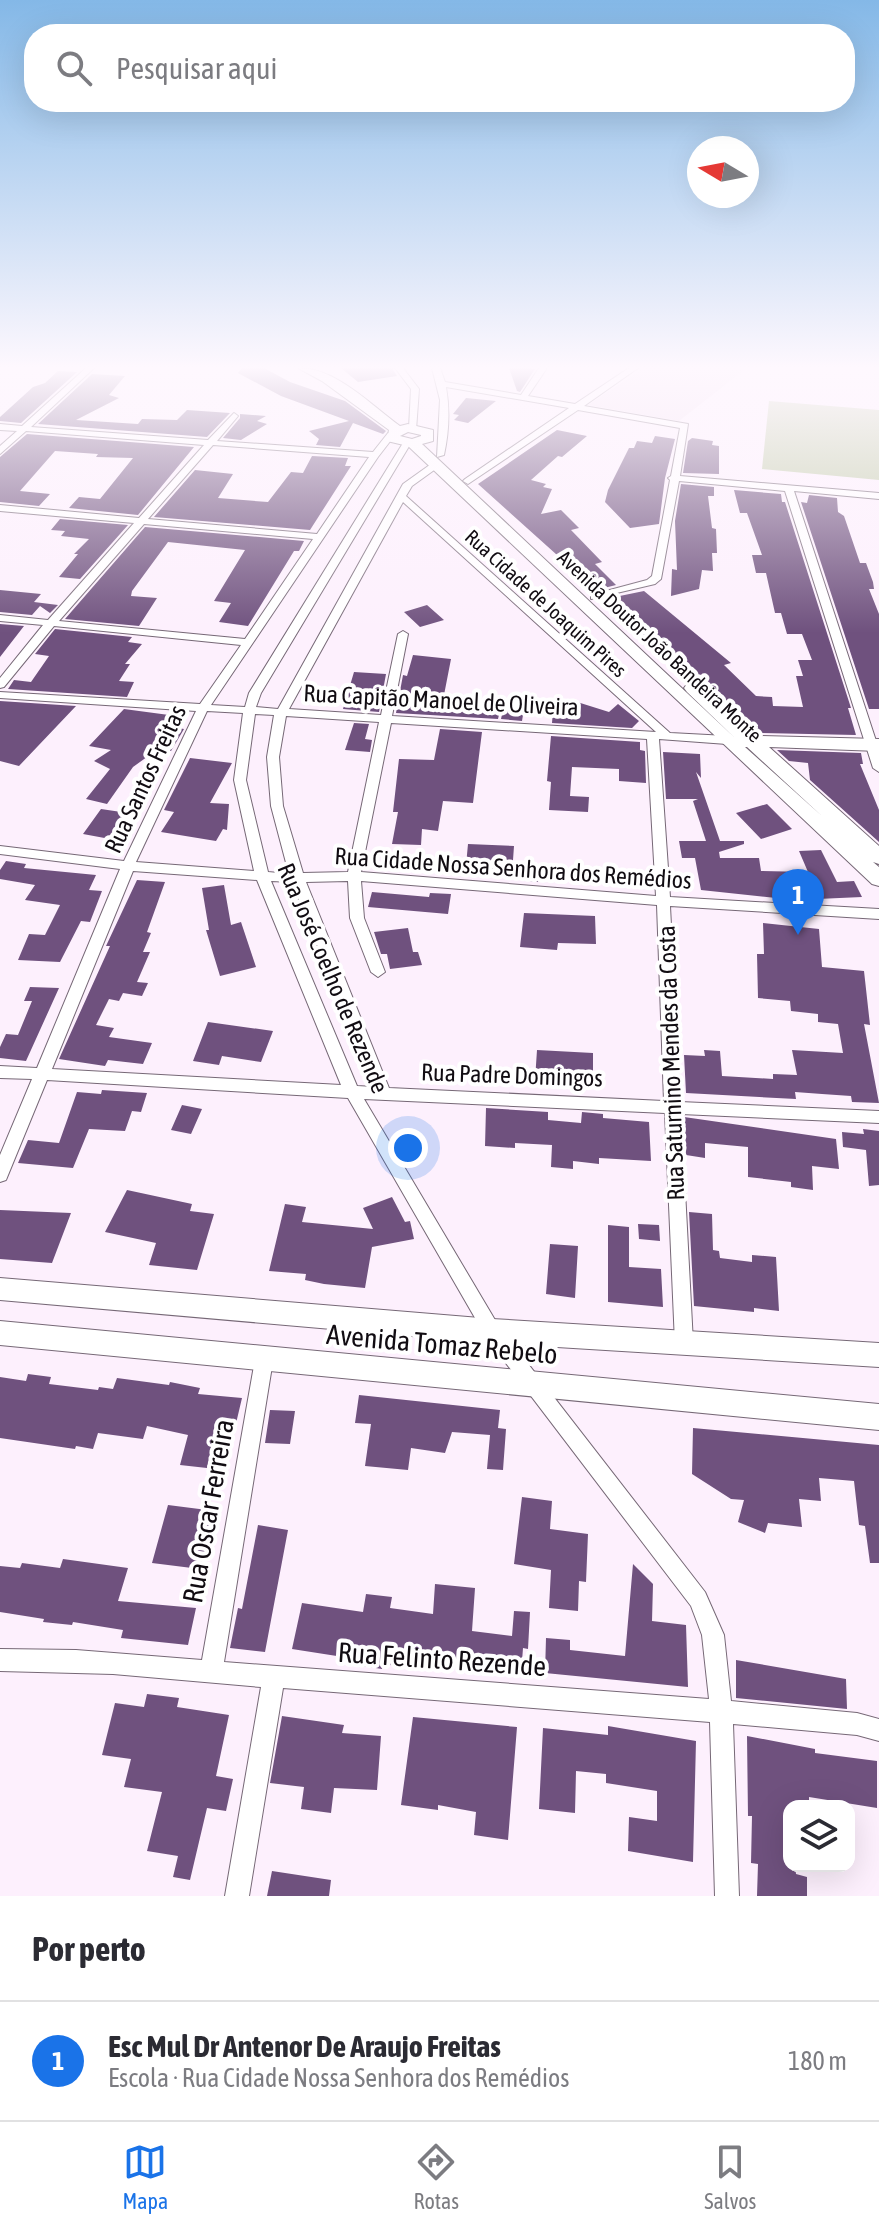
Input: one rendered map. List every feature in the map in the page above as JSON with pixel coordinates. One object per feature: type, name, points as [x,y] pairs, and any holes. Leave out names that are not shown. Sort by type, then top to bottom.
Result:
[{"type":"main road","name":"Avenida Doutor João Bandeira Monte","points":[[433,456],[727,740],[863,850]]},
{"type":"main road","name":"Avenida Doutor João Bandeira Monte","points":[[437,460],[468,481],[751,741],[863,850],[879,879]]},
{"type":"main road","name":"Rua Capitão Manoel de Oliveira","points":[[727,740],[875,744]]},
{"type":"main road","name":"Avenida Tomaz Rebelo","points":[[0,1289],[492,1331],[879,1355]]},
{"type":"main road","name":"Avenida Tomaz Rebelo","points":[[0,1333],[879,1417]]},
{"type":"street","points":[[0,685],[199,456]]},
{"type":"street","name":"Rua Santos Freitas","points":[[0,1175],[128,866],[203,708],[374,456]]},
{"type":"street","name":"Rua José Coelho de Rezende","points":[[395,456],[262,679],[249,713],[240,780],[262,876],[351,1090],[492,1331],[698,1599],[713,1635],[721,1709]]},
{"type":"street","points":[[468,481],[504,456]]},
{"type":"street","points":[[595,597],[654,581],[678,456]]},
{"type":"street","name":"Rua José Coelho de Rezende","points":[[384,1094],[297,877],[273,784],[274,743],[280,715],[401,496],[411,481],[437,460]]},
{"type":"street","points":[[673,478],[879,496]]},
{"type":"street","points":[[789,489],[875,744],[879,768]]},
{"type":"street","name":"Rua Cidade de Joaquim Pires","points":[[401,496],[660,736]]},
{"type":"street","points":[[0,508],[321,537]]},
{"type":"street","points":[[0,618],[246,642]]},
{"type":"street","points":[[378,972],[357,918],[354,876],[403,634]]},
{"type":"street","name":"Rua Capitão Manoel de Oliveira","points":[[0,695],[280,715],[727,740]]},
{"type":"street","name":"Rua Saturnino Mendes da Costa","points":[[660,736],[670,1105],[684,1343]]},
{"type":"street","name":"Rua Cidade Nossa Senhora dos Remédios","points":[[0,850],[128,866],[262,876],[354,876],[665,901],[879,914]]},
{"type":"street","name":"Rua Padre Domingos","points":[[0,1072],[879,1117]]},
{"type":"street","name":"Rua Oscar Ferreira","points":[[211,1672],[264,1360]]},
{"type":"street","name":"Rua Felinto Rezende","points":[[0,1660],[70,1658],[274,1677],[721,1709],[879,1730]]},
{"type":"street","points":[[237,1896],[274,1677]]},
{"type":"street","points":[[721,1709],[727,1896]]},
{"type":"green space","points":[[763,456],[879,456],[879,480],[762,469]]},
{"type":"building","points":[[50,456],[20,491],[50,494],[39,506],[0,502],[0,457]]},
{"type":"building","points":[[186,456],[138,515],[69,508],[79,497],[100,499],[133,458],[96,457]]},
{"type":"building","points":[[312,456],[348,458],[345,466],[351,466],[310,530],[154,517],[195,470],[233,474],[218,498],[268,502],[291,472],[303,473]]},
{"type":"building","points":[[518,456],[557,456],[531,480],[552,489],[541,514],[561,510],[579,528],[571,530],[602,562],[595,564],[616,585],[596,590],[478,484]]},
{"type":"building","points":[[625,456],[671,456],[659,524],[630,528],[605,502]]},
{"type":"building","points":[[686,456],[719,456],[719,474],[683,473]]},
{"type":"building","points":[[681,484],[714,487],[714,496],[708,496],[712,528],[716,529],[717,553],[712,553],[713,571],[702,570],[699,589],[671,596],[672,569],[677,570],[675,521]]},
{"type":"building","points":[[734,490],[781,494],[782,502],[785,502],[851,708],[848,708],[856,735],[758,733],[701,682],[679,668],[605,599],[644,591],[731,663],[724,665],[756,696],[772,697],[773,706],[803,707],[796,676],[803,676],[798,660],[812,660],[802,634],[787,634],[781,613],[775,613],[766,573],[756,573],[752,555],[762,555],[747,513],[740,513]]},
{"type":"building","points":[[809,495],[837,498],[838,512],[844,516],[860,563],[866,563],[873,582],[874,589],[869,589],[879,614],[879,709],[869,709],[801,502],[807,503]]},
{"type":"building","points":[[60,519],[128,525],[80,579],[59,577],[78,554],[74,554],[89,539],[61,536],[65,531],[51,530]]},
{"type":"building","points":[[145,527],[304,541],[299,551],[294,551],[248,626],[219,622],[231,603],[214,601],[245,550],[168,542],[132,591],[131,596],[157,598],[139,626],[65,619]]},
{"type":"building","points":[[0,590],[41,594],[34,602],[58,605],[50,613],[40,606],[32,615],[0,612]]},
{"type":"building","points":[[427,605],[444,620],[420,627],[404,612]]},
{"type":"building","points":[[0,624],[24,626],[0,657]]},
{"type":"building","points":[[55,629],[132,637],[128,642],[142,644],[125,664],[130,664],[119,681],[134,682],[127,697],[8,689],[14,680],[31,682],[49,656],[35,654]]},
{"type":"building","points":[[413,655],[451,659],[444,695],[475,698],[473,704],[501,706],[498,719],[396,713],[403,675],[407,676]]},
{"type":"building","points":[[354,672],[386,674],[379,712],[343,709]]},
{"type":"building","points":[[0,701],[76,706],[19,766],[0,761]]},
{"type":"building","points":[[505,701],[525,703],[522,721],[501,719]]},
{"type":"building","points":[[574,701],[609,712],[618,704],[639,721],[632,728],[552,723],[553,710],[566,711]]},
{"type":"building","points":[[124,709],[184,717],[178,728],[184,729],[171,751],[158,749],[133,767],[107,804],[86,799],[110,769],[94,761],[111,750],[89,746]]},
{"type":"building","points":[[354,723],[369,724],[365,739],[372,740],[370,752],[345,750]]},
{"type":"building","points":[[440,729],[482,732],[473,803],[443,801],[438,831],[422,829],[421,845],[392,844],[398,812],[393,812],[399,759],[434,760]]},
{"type":"building","points":[[551,736],[640,742],[640,750],[645,751],[646,783],[619,781],[619,769],[572,767],[570,796],[589,797],[588,812],[549,810],[551,782],[547,781]]},
{"type":"building","points":[[777,750],[861,753],[863,764],[860,764],[879,810],[879,842],[810,780],[808,763],[789,761]]},
{"type":"building","points":[[663,752],[700,754],[701,778],[696,772],[720,841],[744,841],[744,844],[719,852],[720,858],[759,858],[761,871],[808,872],[799,851],[821,850],[837,882],[854,881],[862,897],[795,900],[701,890],[695,858],[682,858],[679,841],[706,841],[693,801],[698,799],[666,799]]},
{"type":"building","points":[[190,758],[232,763],[210,803],[229,804],[227,830],[223,829],[216,841],[161,832],[174,812],[164,810]]},
{"type":"building","points":[[767,804],[792,829],[761,839],[736,813]]},
{"type":"building","points":[[101,809],[128,813],[110,839],[83,834]]},
{"type":"building","points":[[468,844],[514,846],[512,874],[482,872],[481,877],[465,876]]},
{"type":"building","points":[[6,861],[26,864],[24,868],[96,875],[89,890],[102,891],[90,922],[81,921],[60,962],[18,960],[29,934],[45,935],[60,905],[25,900],[35,885],[0,879],[0,870]]},
{"type":"building","points":[[516,862],[540,865],[538,882],[513,879]]},
{"type":"building","points":[[137,880],[165,882],[147,932],[151,933],[143,952],[150,952],[137,982],[148,983],[142,996],[123,993],[119,1001],[109,999],[96,1025],[114,1028],[109,1037],[152,1043],[143,1064],[108,1060],[105,1066],[59,1059],[110,946],[106,946]]},
{"type":"building","points":[[224,885],[231,925],[241,922],[256,967],[220,976],[206,930],[209,930],[202,888]]},
{"type":"building","points":[[372,892],[429,897],[430,893],[451,894],[448,914],[368,907]]},
{"type":"building","points":[[524,913],[595,916],[596,944],[558,943],[557,950],[520,947]]},
{"type":"building","points":[[763,923],[819,929],[822,967],[864,971],[870,1025],[864,1024],[879,1103],[852,1102],[851,1096],[795,1092],[796,1099],[686,1093],[684,1055],[705,1056],[704,1050],[720,1051],[722,1076],[773,1079],[773,1074],[797,1075],[792,1050],[843,1053],[838,1024],[818,1022],[818,1014],[791,1011],[790,1001],[758,998],[757,954],[764,954]]},
{"type":"building","points":[[408,928],[413,952],[418,952],[422,965],[390,969],[387,954],[381,954],[374,932]]},
{"type":"building","points":[[30,987],[59,988],[26,1061],[0,1058],[0,1047],[6,1034],[18,1035],[32,1001],[24,1001]]},
{"type":"building","points":[[208,1022],[273,1031],[261,1062],[222,1056],[219,1065],[193,1061]]},
{"type":"building","points":[[537,1050],[593,1053],[593,1085],[535,1080]]},
{"type":"building","points":[[102,1090],[147,1093],[141,1112],[132,1111],[125,1131],[89,1129],[73,1168],[18,1163],[28,1140],[59,1143],[77,1092],[101,1094]]},
{"type":"building","points":[[182,1105],[202,1109],[191,1134],[171,1130]]},
{"type":"building","points":[[486,1108],[548,1112],[548,1120],[581,1123],[582,1112],[603,1114],[603,1118],[649,1122],[651,1161],[599,1158],[599,1164],[573,1161],[573,1169],[551,1167],[552,1145],[515,1143],[515,1148],[485,1146]]},
{"type":"building","points":[[684,1117],[836,1139],[839,1169],[812,1166],[813,1190],[791,1187],[791,1182],[748,1177],[748,1147],[705,1143],[705,1158],[686,1155]]},
{"type":"building","points":[[863,1129],[879,1131],[879,1185],[869,1186],[866,1150],[843,1147],[842,1132],[864,1134]]},
{"type":"building","points":[[127,1190],[192,1204],[190,1211],[214,1214],[197,1270],[149,1265],[156,1243],[105,1232]]},
{"type":"building","points":[[392,1197],[405,1222],[410,1221],[414,1239],[372,1247],[365,1288],[305,1280],[306,1274],[269,1271],[285,1204],[306,1207],[302,1222],[373,1229],[363,1208]]},
{"type":"building","points":[[0,1210],[71,1213],[52,1263],[0,1259]]},
{"type":"building","points":[[689,1212],[712,1214],[713,1250],[719,1251],[720,1258],[752,1262],[752,1255],[776,1257],[779,1311],[754,1308],[754,1312],[694,1306]]},
{"type":"building","points":[[638,1224],[659,1225],[660,1241],[639,1239]]},
{"type":"building","points":[[608,1225],[629,1227],[629,1267],[661,1269],[663,1307],[608,1302]]},
{"type":"building","points":[[550,1244],[578,1246],[575,1298],[546,1294]]},
{"type":"building","points":[[28,1374],[51,1377],[49,1384],[98,1390],[99,1387],[113,1389],[117,1378],[169,1385],[170,1382],[200,1388],[198,1394],[242,1398],[225,1470],[180,1465],[188,1435],[147,1426],[143,1439],[98,1433],[93,1449],[0,1438],[0,1377],[26,1381]]},
{"type":"building","points":[[359,1395],[500,1410],[498,1428],[506,1429],[503,1470],[487,1469],[490,1435],[452,1432],[445,1453],[411,1448],[408,1470],[365,1466],[371,1424],[355,1423]]},
{"type":"building","points":[[270,1410],[295,1411],[290,1444],[265,1443]]},
{"type":"building","points":[[693,1428],[879,1445],[879,1563],[870,1563],[865,1526],[859,1525],[854,1481],[819,1478],[821,1501],[799,1499],[802,1527],[768,1523],[765,1533],[738,1522],[744,1500],[731,1499],[692,1474]]},
{"type":"building","points":[[522,1497],[552,1501],[550,1529],[588,1534],[586,1582],[579,1581],[578,1611],[549,1608],[551,1570],[514,1564]]},
{"type":"building","points":[[168,1505],[215,1511],[200,1569],[152,1563]]},
{"type":"building","points":[[258,1525],[288,1530],[265,1652],[230,1648],[238,1608],[242,1609]]},
{"type":"building","points":[[63,1559],[128,1568],[118,1601],[196,1608],[188,1645],[121,1638],[123,1630],[73,1622],[72,1625],[43,1622],[44,1619],[0,1612],[0,1566],[20,1568],[22,1563],[60,1568]]},
{"type":"building","points":[[633,1564],[653,1584],[652,1621],[686,1625],[688,1687],[545,1673],[546,1638],[570,1640],[570,1650],[625,1656]]},
{"type":"building","points":[[435,1584],[475,1588],[472,1631],[512,1636],[514,1611],[530,1612],[528,1649],[523,1648],[521,1675],[472,1672],[473,1664],[419,1659],[418,1669],[383,1664],[382,1669],[356,1665],[356,1659],[292,1649],[302,1603],[363,1612],[366,1594],[392,1597],[390,1608],[433,1614]]},
{"type":"building","points":[[736,1660],[846,1679],[847,1709],[736,1698]]},
{"type":"building","points":[[147,1694],[179,1698],[177,1707],[229,1715],[216,1776],[233,1779],[226,1811],[207,1808],[190,1880],[173,1877],[178,1856],[147,1851],[162,1792],[124,1787],[131,1759],[102,1755],[115,1703],[144,1707]]},
{"type":"building","points":[[282,1716],[344,1725],[342,1733],[381,1736],[377,1790],[334,1788],[331,1813],[301,1809],[304,1787],[270,1783]]},
{"type":"building","points":[[413,1717],[517,1727],[508,1840],[474,1835],[476,1812],[438,1805],[438,1810],[401,1805]]},
{"type":"building","points":[[608,1726],[696,1741],[693,1862],[628,1851],[629,1817],[657,1821],[657,1791],[606,1783],[606,1774],[576,1771],[575,1813],[539,1809],[543,1728],[608,1735]]},
{"type":"building","points":[[747,1736],[815,1749],[815,1753],[877,1761],[877,1808],[855,1804],[855,1800],[809,1797],[809,1800],[783,1800],[783,1872],[796,1872],[807,1877],[807,1896],[757,1896],[758,1864],[751,1863],[752,1816],[748,1816]]},
{"type":"building","points":[[272,1871],[331,1880],[329,1896],[267,1896]]},
{"type":"place","name":"Esc Mul Dr Antenor De Araujo Freitas","points":[[798,935]]}]
